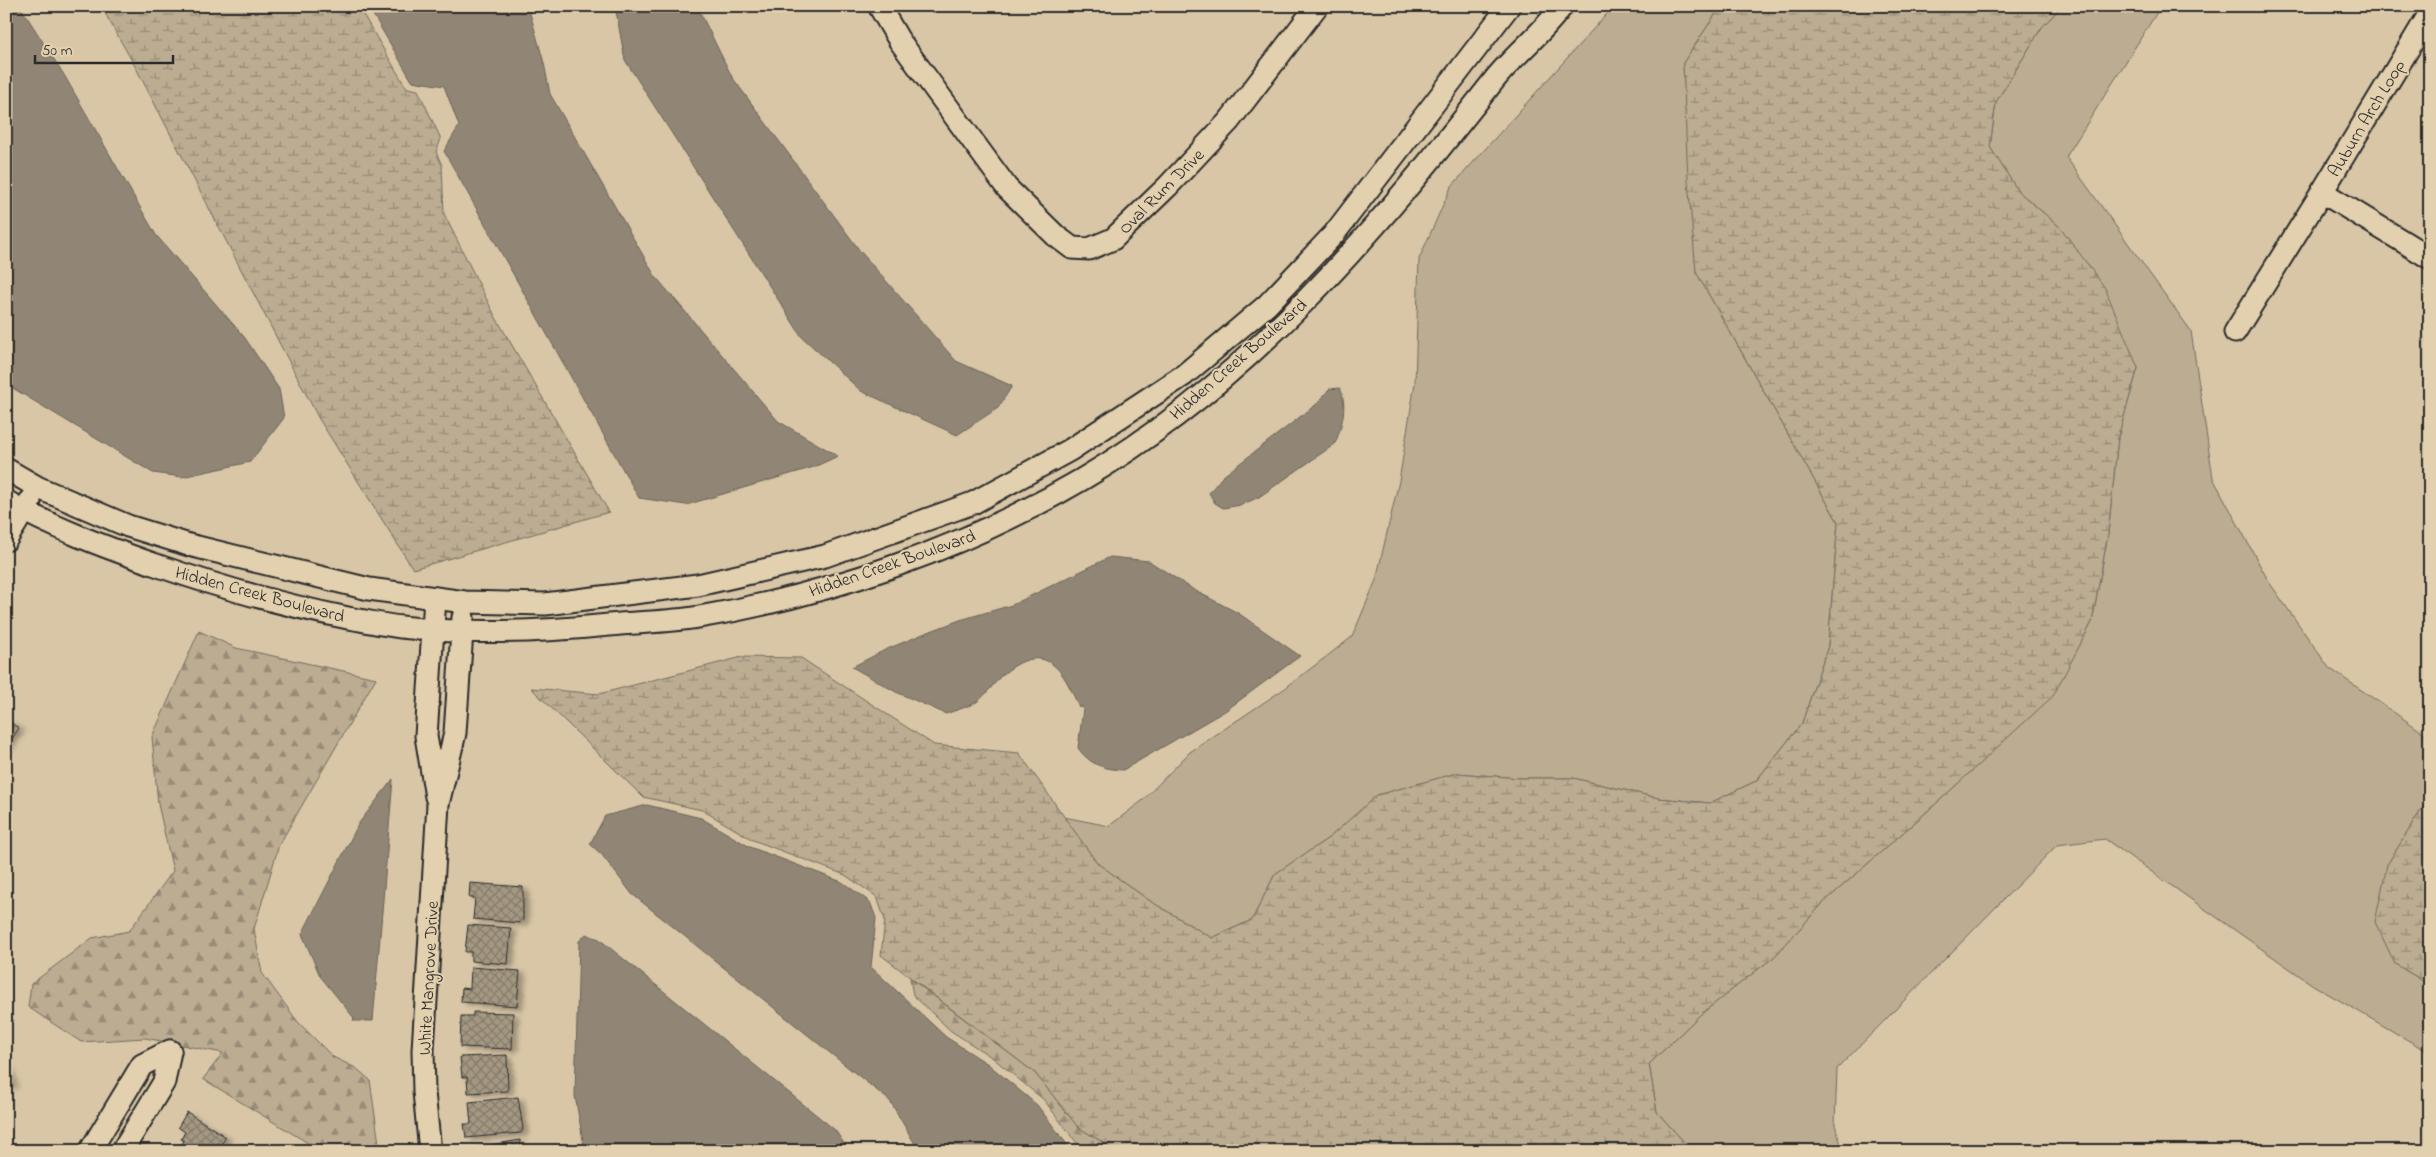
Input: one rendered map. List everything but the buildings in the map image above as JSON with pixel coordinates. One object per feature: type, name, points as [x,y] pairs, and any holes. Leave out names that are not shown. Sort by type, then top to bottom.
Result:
[{"type":"street","name":"Oval Rum Drive","points":[[879,6],[899,40],[1007,188],[1056,236],[1072,248],[1090,248],[1113,239],[1168,186],[1229,121],[1308,10]]},
{"type":"street","name":"Hidden Creek Boulevard","points":[[6,469],[38,488],[128,526],[189,545],[369,590],[465,602],[545,604],[689,587],[825,556],[973,503],[1070,450],[1184,375],[1267,304],[1334,234],[1509,6]]},
{"type":"street","name":"Hidden Creek Boulevard","points":[[15,506],[108,548],[192,578],[298,608],[397,627],[432,630],[537,632],[698,617],[833,587],[993,527],[1082,479],[1138,442],[1199,396],[1280,328],[1354,251],[1514,56],[1553,19],[1562,6]]},
{"type":"street","name":"Auburn Arch Loop","points":[[2430,13],[2322,192],[2430,258]]},
{"type":"street","points":[[2235,332],[2322,192]]},
{"type":"street","points":[[6,540],[15,506],[38,488]]},
{"type":"street","name":"White Mangrove Drive","points":[[435,598],[426,736],[438,804]]},
{"type":"street","name":"White Mangrove Drive","points":[[430,1151],[422,1050],[438,804],[455,733],[465,602]]},
{"type":"street","points":[[90,1151],[142,1065],[170,1051],[164,1082],[122,1151]]},
{"type":"green space","points":[[101,6],[358,6],[404,84],[408,88],[418,90],[441,139],[436,152],[442,165],[444,214],[495,316],[609,512],[413,569],[319,419],[136,68]]},
{"type":"green space","points":[[1614,6],[1721,6],[1683,63],[1696,272],[1838,522],[1828,646],[1802,723],[1756,781],[1710,803],[1658,798],[1573,778],[1519,778],[1457,773],[1378,795],[1330,837],[1275,874],[1252,920],[1212,938],[1150,901],[1097,863],[1064,817],[1109,826],[1142,801],[1190,752],[1284,689],[1352,637],[1376,580],[1399,481],[1415,383],[1419,259],[1451,187]]},
{"type":"green space","points":[[1721,6],[2062,6],[2042,27],[1996,102],[1990,147],[2018,191],[2061,228],[2105,288],[2138,368],[2118,437],[2108,534],[2092,622],[2053,696],[1939,801],[1823,903],[1775,956],[1701,1014],[1649,1064],[1657,1112],[1692,1151],[1117,1151],[1078,1127],[1035,1073],[881,955],[885,920],[877,897],[845,875],[753,840],[702,810],[643,797],[531,688],[599,694],[742,657],[801,658],[934,745],[1019,753],[1097,863],[1150,901],[1212,938],[1252,920],[1275,874],[1330,837],[1377,795],[1457,773],[1519,778],[1573,778],[1658,798],[1710,803],[1756,781],[1802,723],[1828,646],[1838,522],[1696,272],[1688,180],[1683,63]]},
{"type":"green space","points":[[2062,6],[2161,6],[2066,157],[2191,331],[2213,478],[2269,582],[2329,668],[2430,737],[2430,796],[2387,865],[2395,964],[2430,985],[2430,1053],[2313,985],[2105,839],[2057,845],[1837,1069],[1835,1125],[1843,1151],[1692,1151],[1657,1112],[1649,1064],[1701,1014],[1775,956],[1823,903],[1939,801],[2052,696],[2092,622],[2108,534],[2118,437],[2138,368],[2061,228],[2018,191],[1990,147],[1996,102],[2042,27]]},
{"type":"green space","points":[[199,631],[236,648],[376,678],[279,845],[254,929],[262,973],[298,1022],[333,1057],[356,1068],[370,1080],[380,1151],[321,1151],[203,1079],[223,1053],[145,1038],[81,1042],[28,1007],[31,984],[92,938],[129,931],[173,871],[158,804],[152,737]]},
{"type":"green space","points":[[2430,796],[2430,985],[2395,964],[2375,922],[2387,865]]},
{"type":"green space","points":[[910,978],[1035,1073],[1078,1127],[1117,1151],[1083,1151],[1044,1100],[993,1058],[951,1031],[913,995]]},
{"type":"shaded area","points":[[6,6],[20,6],[64,75],[156,235],[245,338],[279,389],[284,418],[250,462],[182,477],[153,473],[6,384]]},
{"type":"shaded area","points":[[368,6],[528,6],[544,63],[550,94],[655,276],[778,421],[838,456],[814,467],[686,505],[639,498],[444,151],[459,126],[444,86],[412,81]]},
{"type":"shaded area","points":[[615,6],[697,6],[732,77],[860,251],[956,361],[1012,386],[998,408],[957,435],[861,391],[802,337],[625,60]]},
{"type":"shaded area","points":[[1340,388],[1344,409],[1342,423],[1335,444],[1259,497],[1241,505],[1223,508],[1215,503],[1209,493],[1222,477],[1318,403],[1329,389]]},
{"type":"shaded area","points":[[1110,557],[1149,561],[1194,590],[1238,613],[1300,656],[1225,711],[1123,770],[1110,769],[1098,765],[1087,758],[1078,748],[1082,706],[1079,708],[1059,670],[1051,663],[1041,659],[1030,659],[1017,664],[1002,675],[978,701],[946,714],[896,692],[852,667],[885,650],[923,634],[960,620],[1012,605]]},
{"type":"shaded area","points":[[393,779],[373,1021],[353,1021],[354,1018],[320,976],[302,934],[359,823]]},
{"type":"shaded area","points":[[647,805],[701,818],[750,847],[842,882],[870,902],[876,918],[871,967],[946,1037],[988,1064],[1037,1105],[1072,1151],[919,1151],[890,1101],[632,894],[602,855],[590,844],[605,816]]},
{"type":"shaded area","points":[[586,934],[599,939],[835,1130],[849,1151],[585,1151],[575,1096],[579,941]]}]
